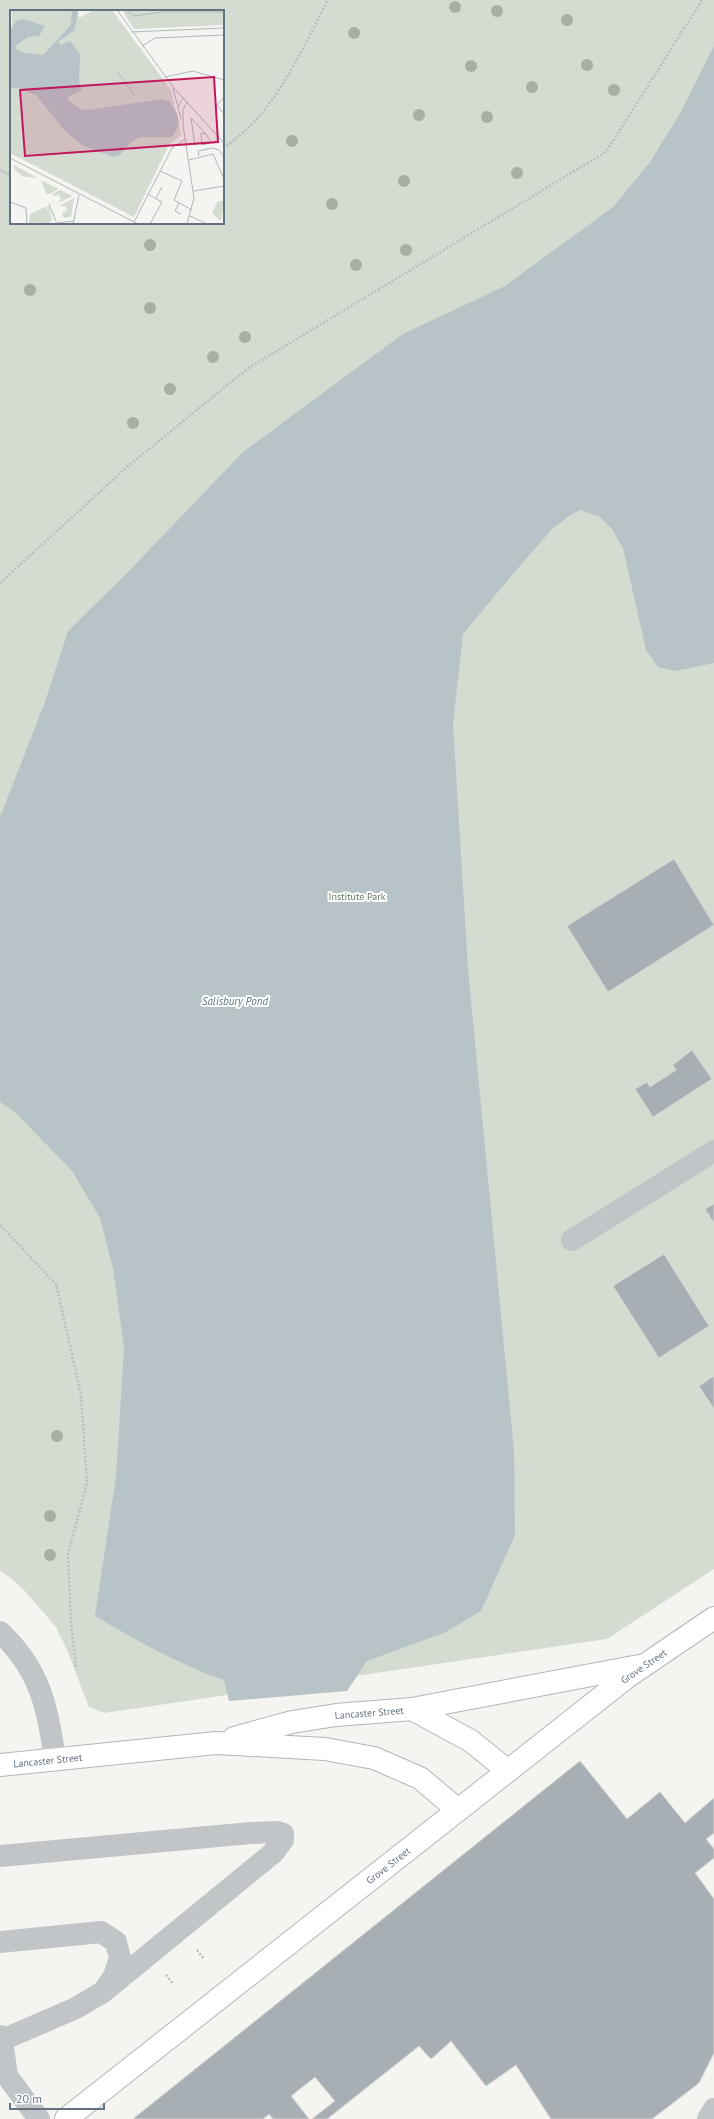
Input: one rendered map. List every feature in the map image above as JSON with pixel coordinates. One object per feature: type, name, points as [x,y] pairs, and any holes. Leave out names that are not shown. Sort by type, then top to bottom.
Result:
[{"type":"main road","name":"Grove Street","points":[[66,2119],[646,1664],[714,1618]]},
{"type":"main road","points":[[412,1709],[646,1664]]},
{"type":"main road","name":"Lancaster Street","points":[[216,1743],[292,1722],[336,1715],[412,1709],[471,1741],[508,1771]]},
{"type":"main road","name":"Lancaster Street","points":[[0,1765],[216,1743],[325,1749],[374,1758],[420,1778],[458,1810]]},
{"type":"street","points":[[572,1240],[714,1151]]},
{"type":"street","points":[[0,1632],[18,1651],[35,1677],[46,1705],[55,1760]]},
{"type":"street","points":[[0,1856],[251,1833],[277,1832],[283,1834],[282,1840],[273,1853],[103,1992],[76,2008],[1,2038],[7,2076],[39,2119]]},
{"type":"street","points":[[0,1942],[101,1932],[116,1942],[120,1958],[114,1976],[103,1992]]},
{"type":"street","points":[[708,2119],[714,2109]]},
{"type":"path","points":[[224,147],[234,141],[274,100],[328,0]]},
{"type":"path","points":[[0,583],[128,468],[247,369],[606,152],[702,0]]},
{"type":"path","points":[[0,170],[10,175]]},
{"type":"path","points":[[0,1225],[56,1284],[81,1395],[87,1483],[68,1554],[71,1623],[76,1667]]},
{"type":"green space","name":"Institute Park","points":[[0,0],[714,0],[714,1569],[607,1639],[104,1713],[89,1707],[67,1650],[56,1627],[24,1590],[11,1578],[0,1571]]},
{"type":"water","name":"Salisbury Pond","points":[[714,46],[714,663],[675,671],[658,667],[646,650],[623,548],[612,529],[600,517],[581,510],[572,514],[553,528],[463,634],[453,724],[468,969],[514,1451],[515,1535],[481,1611],[446,1632],[367,1661],[347,1691],[229,1701],[224,1680],[190,1667],[95,1616],[116,1477],[124,1348],[113,1268],[100,1218],[72,1171],[16,1113],[0,1102],[0,817],[45,702],[68,631],[127,573],[244,451],[403,334],[505,286],[613,207],[650,162],[681,112]]},
{"type":"building","points":[[674,859],[714,925],[608,992],[567,926]]},
{"type":"building","points":[[692,1050],[712,1079],[653,1117],[635,1089],[647,1082],[650,1087],[676,1070],[673,1065]]},
{"type":"building","points":[[714,1204],[714,1223],[705,1209]]},
{"type":"building","points":[[664,1254],[709,1326],[659,1358],[613,1286]]},
{"type":"building","points":[[714,1376],[714,1409],[699,1386]]},
{"type":"building","points":[[580,1761],[627,1819],[660,1792],[685,1823],[714,1798],[714,1833],[706,1839],[714,1849],[714,1858],[695,1873],[714,1899],[714,2053],[699,2083],[652,2119],[551,2119],[516,2065],[486,2086],[451,2041],[431,2059],[419,2046],[327,2119],[312,2119],[335,2101],[315,2077],[291,2096],[309,2119],[273,2119],[269,2114],[263,2119],[133,2119]]},
{"type":"building","points":[[580,1761],[627,1819],[660,1792],[685,1823],[714,1798],[714,1833],[706,1839],[714,1849],[714,1858],[695,1873],[714,1899],[714,2053],[699,2083],[652,2119],[551,2119],[516,2065],[486,2086],[451,2041],[431,2059],[419,2046],[327,2119],[312,2119],[335,2101],[315,2077],[291,2096],[309,2119],[273,2119],[269,2114],[263,2119],[133,2119]]}]
